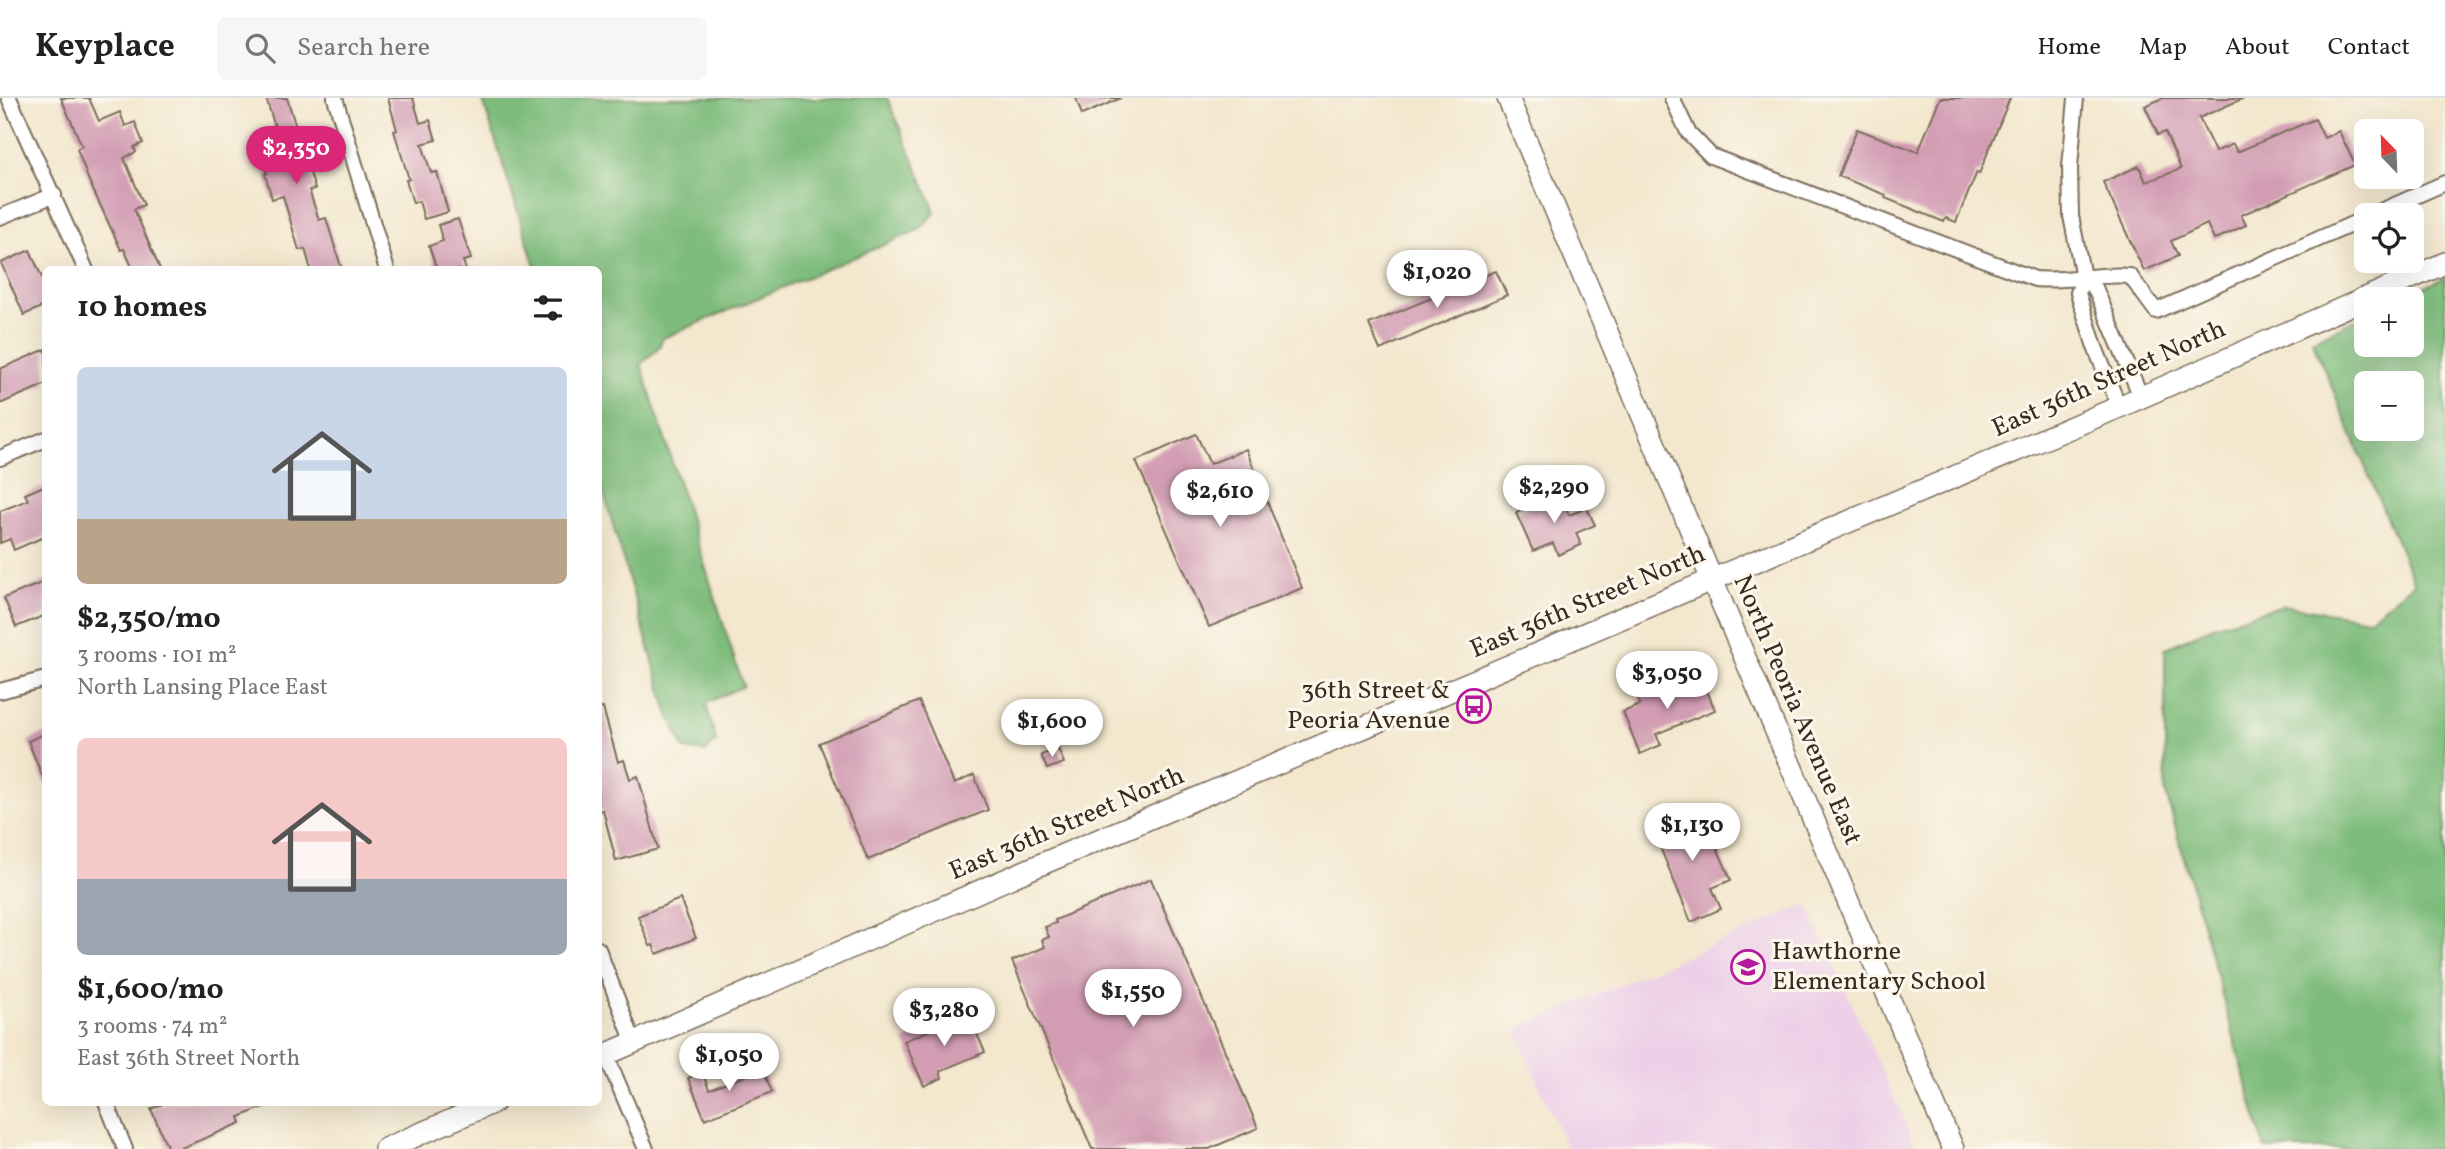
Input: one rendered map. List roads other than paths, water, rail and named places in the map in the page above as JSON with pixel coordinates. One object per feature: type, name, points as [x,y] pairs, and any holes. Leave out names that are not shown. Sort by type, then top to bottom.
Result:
[{"type":"main road","name":"North Peoria Avenue East","points":[[1508,98],[1953,1149]]},
{"type":"main road","name":"East 36th Street North","points":[[602,1056],[1030,869],[2119,407],[2445,262]]},
{"type":"main road","points":[[391,1148],[485,1106]]},
{"type":"street","points":[[9,98],[84,266]]},
{"type":"street","points":[[335,98],[386,266]]},
{"type":"street","points":[[1672,98],[1688,132],[1711,156],[2035,279],[2059,281],[2110,274],[2130,276],[2156,311],[2354,223]]},
{"type":"street","points":[[2076,98],[2070,167],[2071,216],[2083,277],[2078,293],[2095,347],[2119,407]]},
{"type":"street","points":[[2399,203],[2445,183]]},
{"type":"street","points":[[0,217],[54,195]]},
{"type":"street","points":[[2083,277],[2096,290],[2141,397]]},
{"type":"street","points":[[0,458],[42,441]]},
{"type":"street","points":[[0,691],[42,680]]},
{"type":"street","points":[[602,960],[634,1042]]},
{"type":"street","points":[[602,1056],[646,1149]]},
{"type":"street","points":[[108,1106],[125,1149]]},
{"type":"place","name":"36th Street & Peoria Avenue","points":[[1474,706]]},
{"type":"place","name":"Hawthorne Elementary School","points":[[1748,967]]}]
